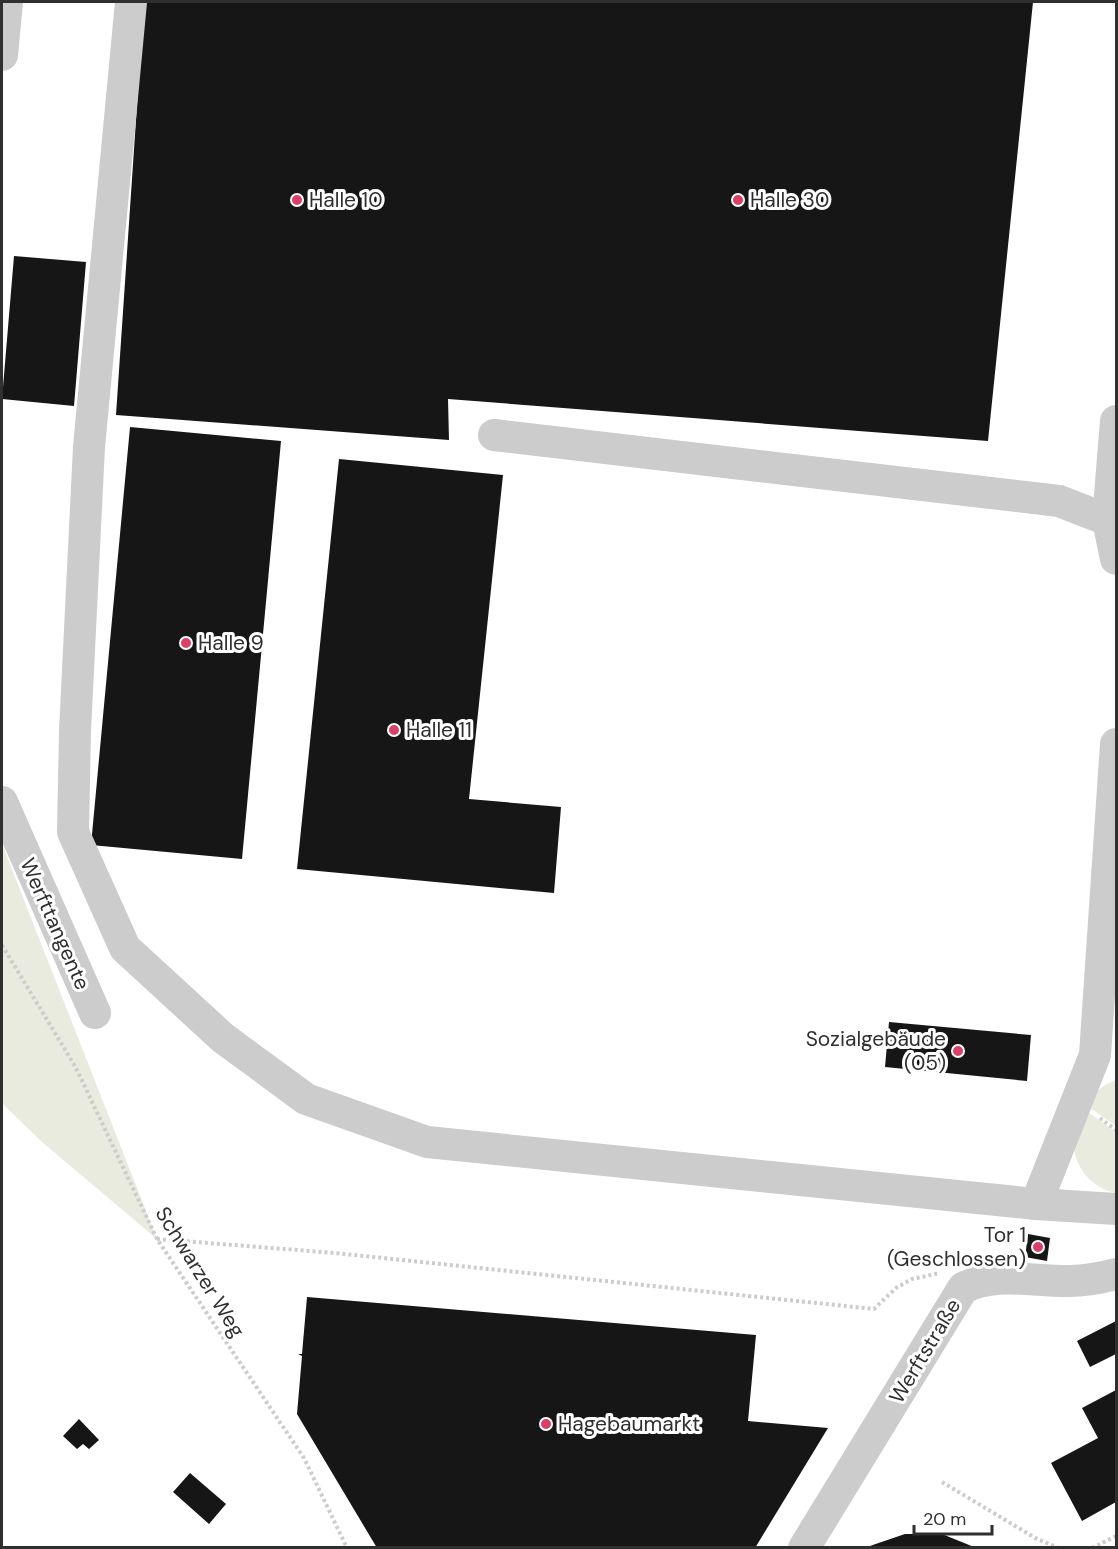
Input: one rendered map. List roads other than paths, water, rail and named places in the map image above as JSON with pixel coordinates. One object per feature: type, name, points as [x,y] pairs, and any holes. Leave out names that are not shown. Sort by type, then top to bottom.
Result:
[{"type":"street","points":[[2,55],[7,2]]},
{"type":"street","points":[[130,2],[89,447],[75,731],[73,832],[125,948],[223,1038],[306,1099],[427,1142],[1036,1204],[1116,1209]]},
{"type":"street","points":[[1116,421],[1108,520],[1116,558]]},
{"type":"street","points":[[494,435],[1059,501],[1108,520]]},
{"type":"street","points":[[1036,1204],[1106,1056],[1116,744]]},
{"type":"street","name":"Werfttangente","points":[[2,802],[94,1013]]},
{"type":"street","name":"Werftstraße","points":[[804,1548],[963,1288],[976,1281],[1071,1281],[1116,1274]]},
{"type":"place","name":"Halle 10","points":[[297,200]]},
{"type":"place","name":"Halle 30","points":[[738,200]]},
{"type":"place","name":"Halle 9","points":[[186,643]]},
{"type":"place","name":"Halle 11","points":[[394,730]]},
{"type":"place","name":"Sozialgebäude (05)","points":[[958,1051]]},
{"type":"place","name":"Tor 1 (Geschlossen)","points":[[1038,1247]]},
{"type":"place","name":"Hagebaumarkt","points":[[546,1424]]}]
